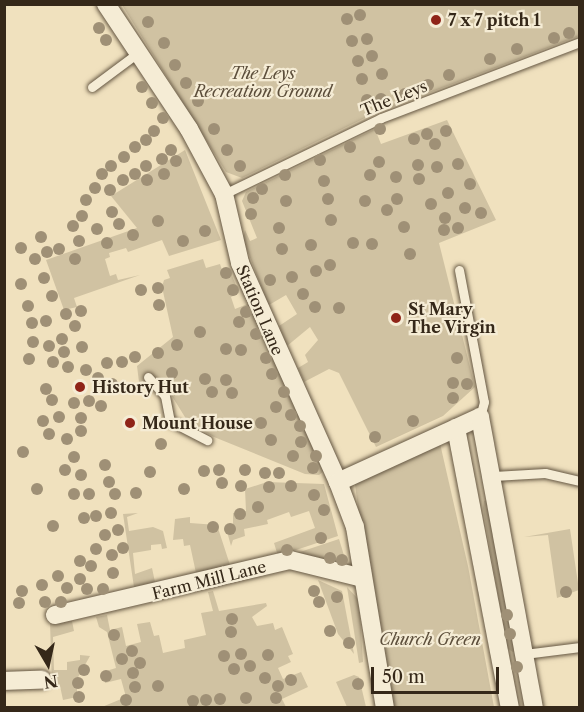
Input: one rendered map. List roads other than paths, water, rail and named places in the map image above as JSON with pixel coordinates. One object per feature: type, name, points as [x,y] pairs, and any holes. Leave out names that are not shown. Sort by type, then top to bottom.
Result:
[{"type":"street","name":"Station Lane","points":[[106,4],[189,129],[224,194],[240,263],[338,482]]},
{"type":"street","points":[[385,708],[355,527],[338,482],[480,417],[494,476],[534,708]]},
{"type":"street","points":[[456,428],[510,708]]},
{"type":"street","name":"Farm Mill Lane","points":[[55,615],[104,607],[290,560],[363,578]]},
{"type":"street","points":[[502,658],[525,654]]},
{"type":"street","points":[[4,681],[42,680]]},
{"type":"lane","name":"The Leys","points":[[224,194],[381,118],[579,42]]},
{"type":"lane","points":[[92,87],[139,52]]},
{"type":"lane","points":[[459,270],[484,402],[480,417]]},
{"type":"lane","points":[[147,376],[165,396],[170,421],[207,440]]},
{"type":"lane","points":[[494,476],[545,473],[579,481]]},
{"type":"lane","points":[[525,654],[579,647]]},
{"type":"place","name":"7 x 7 pitch 1","points":[[436,20]]},
{"type":"place","name":"St Mary The Virgin","points":[[396,318]]},
{"type":"place","name":"History Hut","points":[[80,387]]},
{"type":"place","name":"Mount House","points":[[130,423]]},
{"type":"park label","name":"The Leys Recreation Ground","points":[[263,82]]},
{"type":"park label","name":"Church Green","points":[[430,639]]}]
